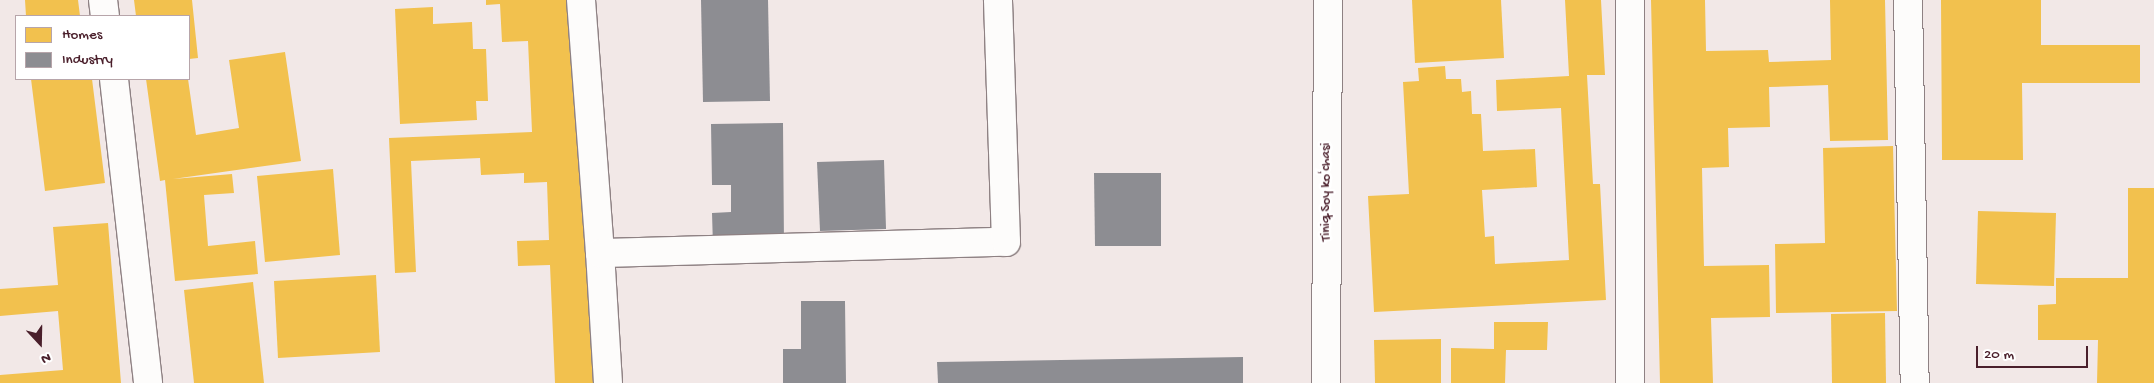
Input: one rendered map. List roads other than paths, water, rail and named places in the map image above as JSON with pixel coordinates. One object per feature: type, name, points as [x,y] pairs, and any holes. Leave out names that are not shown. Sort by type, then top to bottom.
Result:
[{"type":"street","points":[[103,0],[105,15]]},
{"type":"street","points":[[581,0],[608,383]]},
{"type":"street","points":[[600,253],[1006,242],[998,0]]},
{"type":"street","name":"Tiniq Soy koʻchasi","points":[[1326,383],[1328,0]]},
{"type":"street","points":[[1630,0],[1630,383]]},
{"type":"street","points":[[1908,0],[1915,383]]},
{"type":"street","points":[[114,80],[148,383]]}]
